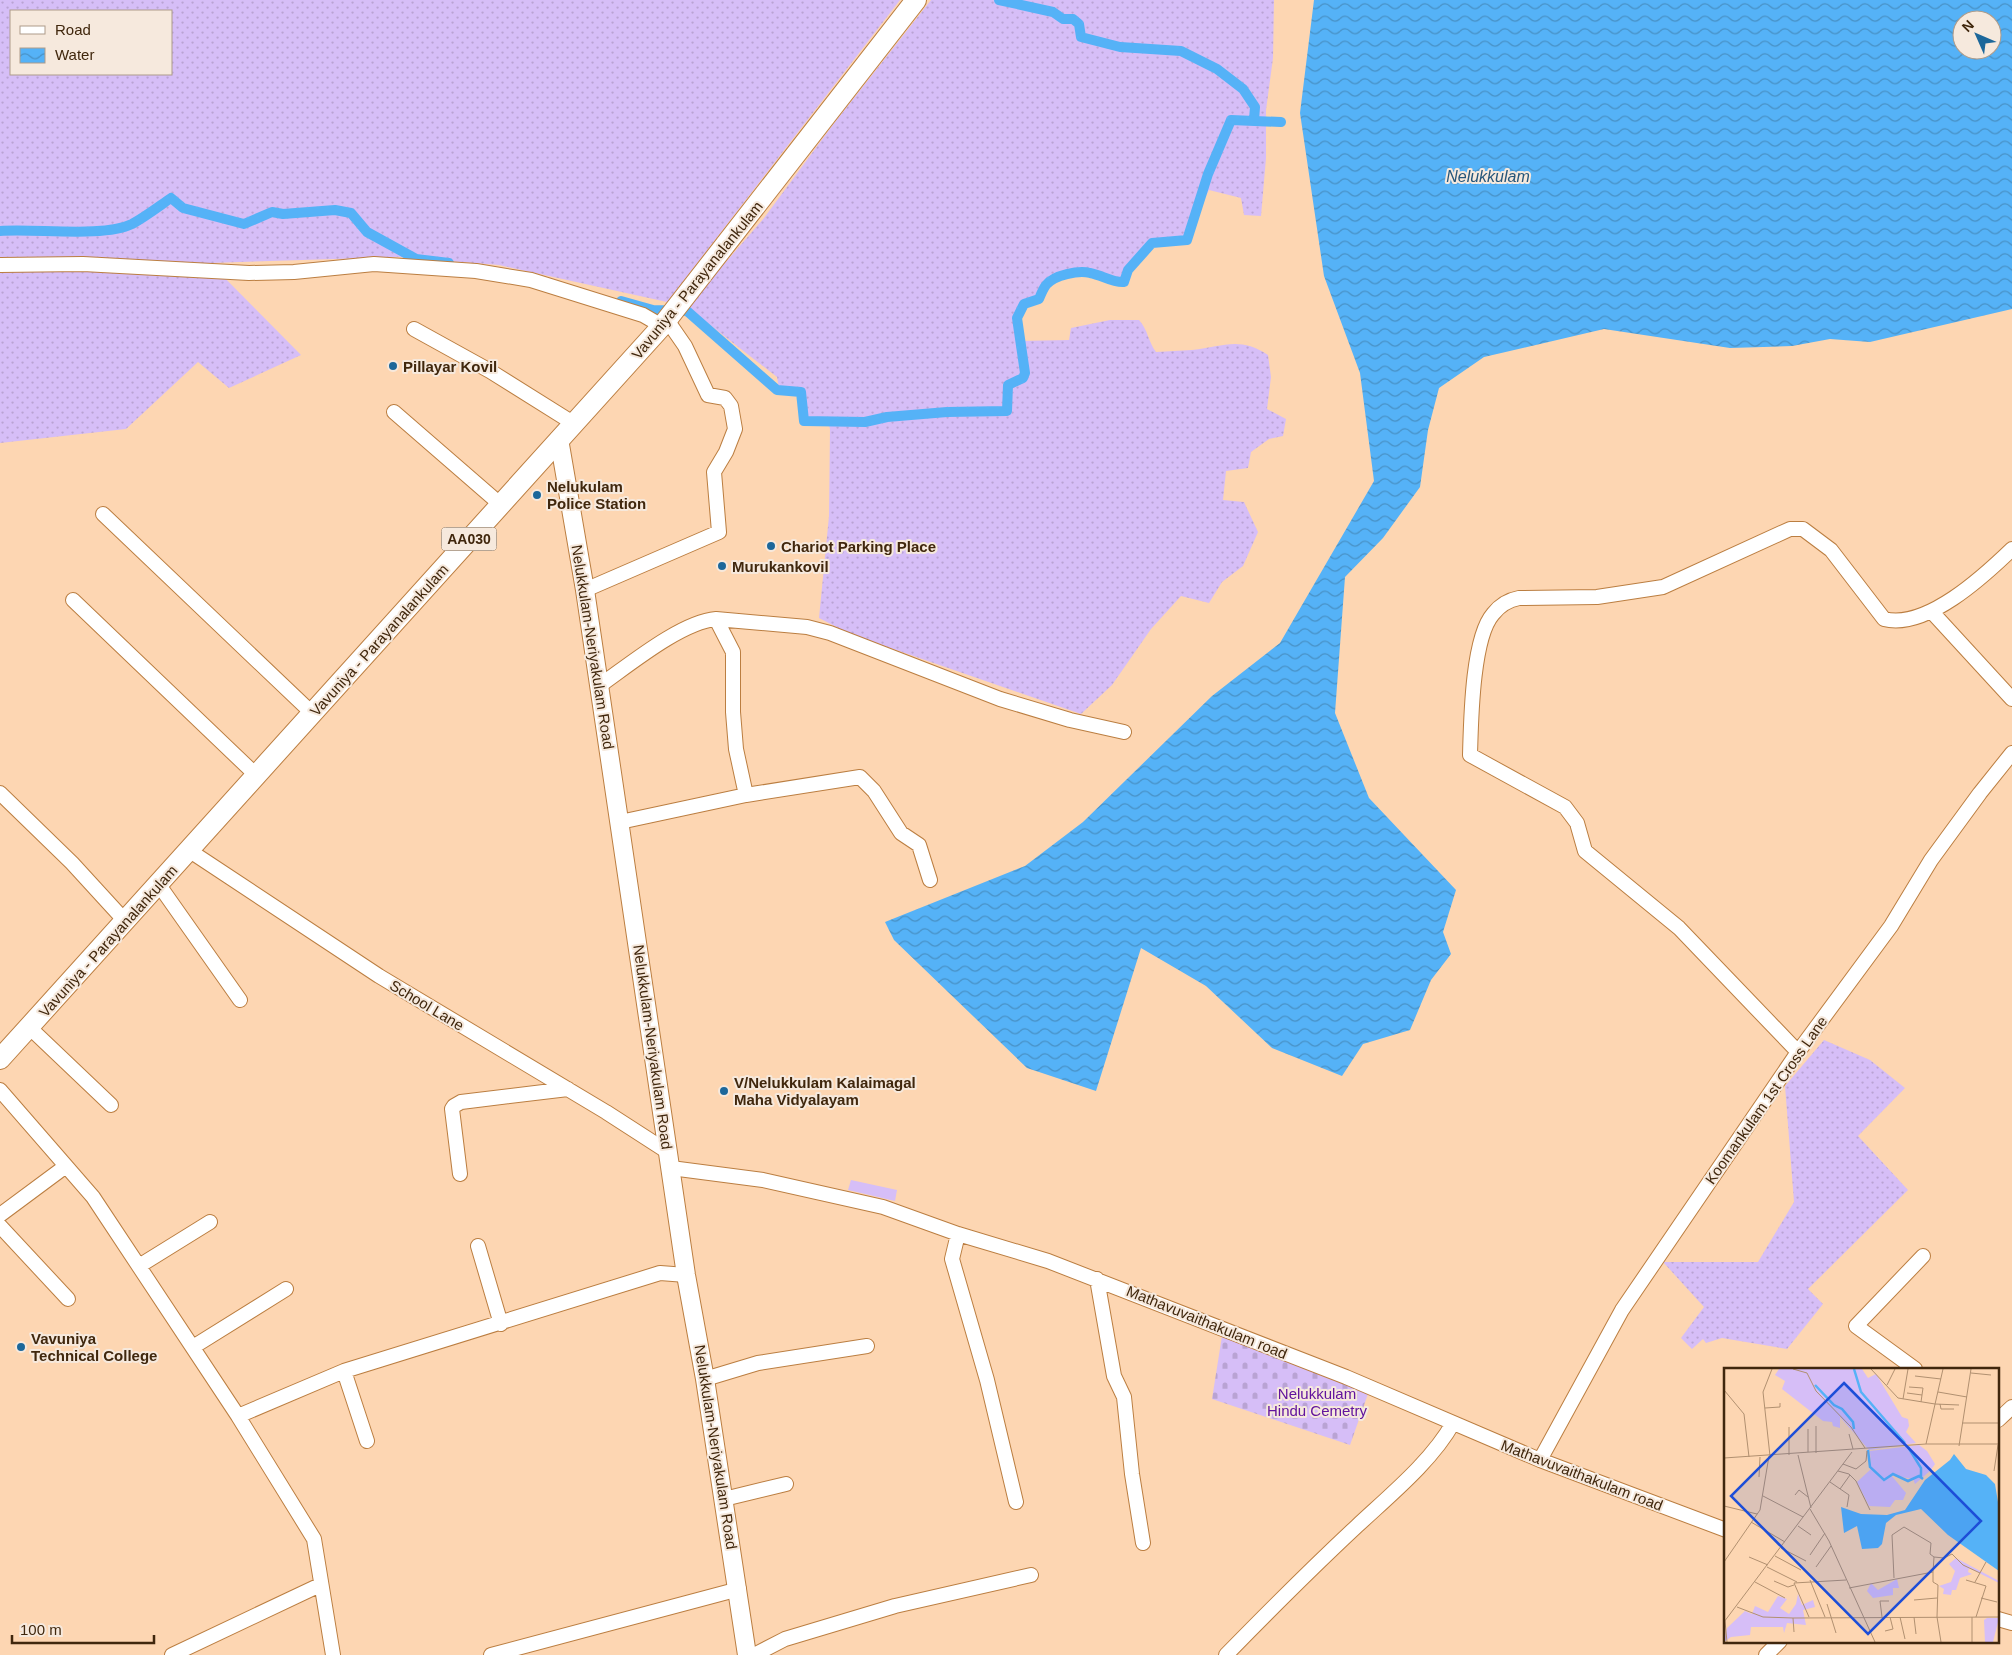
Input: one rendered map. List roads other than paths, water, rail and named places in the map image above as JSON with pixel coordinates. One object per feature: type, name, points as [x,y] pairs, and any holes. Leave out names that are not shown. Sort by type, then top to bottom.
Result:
[{"type":"highway","name":"Vavuniya - Parayanalankulam","points":[[0,1059],[126,922],[500,504],[665,323],[888,39],[916,0]]},
{"type":"main road","name":"Nelukkulam-Neriyakulam Road","points":[[558,440],[584,590],[620,822],[686,1275],[705,1379],[748,1655]]},
{"type":"street","points":[[0,265],[83,264],[249,273],[294,272],[374,264],[476,271],[531,280],[665,323],[685,346],[708,395],[724,398],[731,406],[735,429],[726,452],[714,472],[719,532],[584,590]]},
{"type":"street","points":[[414,329],[490,371],[573,423]]},
{"type":"street","points":[[394,412],[500,504]]},
{"type":"street","points":[[103,514],[313,714]]},
{"type":"street","points":[[1798,1052],[1679,928],[1585,850],[1577,823],[1565,807],[1470,755],[1472,702],[1483,633],[1492,614],[1508,600],[1519,598],[1597,597],[1663,587],[1790,529],[1803,528],[1830,550],[1884,618],[1894,621],[1932,612],[1987,573],[2012,549]]},
{"type":"street","points":[[73,600],[257,776]]},
{"type":"street","points":[[1932,612],[2012,699]]},
{"type":"street","points":[[716,619],[733,652],[732,712],[736,749],[746,795]]},
{"type":"street","points":[[599,686],[673,636],[701,620],[716,619],[807,627],[830,633],[1000,699],[1070,720],[1124,732]]},
{"type":"street","name":"Koomankulam 1st Cross Lane","points":[[1540,1460],[1622,1310],[1798,1052],[1891,926],[1931,860],[2012,753]]},
{"type":"street","points":[[620,822],[746,795],[860,777],[874,791],[901,832],[919,845],[930,880]]},
{"type":"street","points":[[0,793],[72,863],[126,922]]},
{"type":"street","name":"School Lane","points":[[190,851],[379,976],[568,1089],[670,1160]]},
{"type":"street","points":[[159,885],[240,1000]]},
{"type":"street","points":[[29,1028],[111,1105]]},
{"type":"street","points":[[460,1174],[452,1109],[454,1106],[461,1102],[568,1089]]},
{"type":"street","points":[[0,1090],[93,1197],[238,1416],[314,1539],[320,1585],[333,1655]]},
{"type":"street","name":"Mathavuvaithakulam road","points":[[670,1160],[883,1207],[958,1234],[1048,1261],[1346,1377],[1540,1460],[1724,1529]]},
{"type":"street","points":[[0,1214],[66,1166]]},
{"type":"street","points":[[139,1266],[210,1222]]},
{"type":"street","points":[[0,1226],[68,1299]]},
{"type":"street","points":[[958,1234],[952,1259],[987,1380],[1016,1502]]},
{"type":"street","points":[[478,1246],[501,1324]]},
{"type":"street","points":[[1913,1368],[1856,1326],[1923,1256]]},
{"type":"street","points":[[238,1416],[344,1371],[501,1324],[660,1273],[686,1275]]},
{"type":"street","points":[[1097,1279],[1114,1376],[1124,1397],[1132,1474],[1143,1543]]},
{"type":"street","points":[[193,1347],[286,1289]]},
{"type":"street","points":[[705,1379],[758,1363],[867,1346]]},
{"type":"street","points":[[344,1371],[367,1441]]},
{"type":"street","points":[[2000,1418],[2012,1406]]},
{"type":"street","points":[[1226,1655],[1280,1598],[1394,1492],[1445,1438],[1453,1423]]},
{"type":"street","points":[[724,1499],[786,1484]]},
{"type":"street","points":[[754,1655],[785,1638],[895,1606],[1031,1575]]},
{"type":"street","points":[[172,1655],[320,1585]]},
{"type":"street","points":[[491,1655],[739,1589]]},
{"type":"street","points":[[1766,1655],[1779,1642]]},
{"type":"water","name":"Nelukkulam","points":[[1314,0],[2012,0],[2012,309],[1870,342],[1830,339],[1792,346],[1730,348],[1604,329],[1484,357],[1439,388],[1428,430],[1420,487],[1383,538],[1345,577],[1335,713],[1369,798],[1456,890],[1443,932],[1451,954],[1431,980],[1410,1030],[1363,1044],[1342,1076],[1272,1048],[1206,986],[1141,948],[1096,1091],[1027,1068],[894,940],[885,922],[1025,866],[1083,822],[1212,696],[1280,643],[1374,481],[1360,373],[1324,276],[1300,113]]},
{"type":"waterway","points":[[999,0],[1053,12],[1063,19],[1073,19],[1079,24],[1081,37],[1120,47],[1181,51],[1217,69],[1243,89],[1255,107],[1254,120]]},
{"type":"waterway","points":[[621,301],[653,310],[687,311],[777,390],[801,392],[804,421],[865,422],[887,417],[947,412],[1007,411],[1008,385],[1023,378],[1025,373],[1017,318],[1024,304],[1039,299],[1050,281],[1067,274],[1085,272],[1124,282],[1128,270],[1152,243],[1187,240],[1208,174],[1231,120],[1281,122]]},
{"type":"waterway","points":[[0,231],[104,231],[132,224],[171,198],[183,208],[244,224],[272,212],[283,214],[335,210],[351,213],[367,232],[416,259],[449,263]]},
{"type":"place","name":"Pillayar Kovil","points":[[393,366]]},
{"type":"place","name":"Nelukulam Police Station","points":[[537,495]]},
{"type":"place","name":"Chariot Parking Place","points":[[771,546]]},
{"type":"place","name":"Murukankovil","points":[[722,566]]},
{"type":"place","name":"V/Nelukkulam Kalaimagal Maha Vidyalayam","points":[[724,1091]]},
{"type":"place","name":"Vavuniya Technical College","points":[[21,1347]]},
{"type":"park label","name":"Nelukkulam Hindu Cemetry","points":[[1317,1402]]}]
